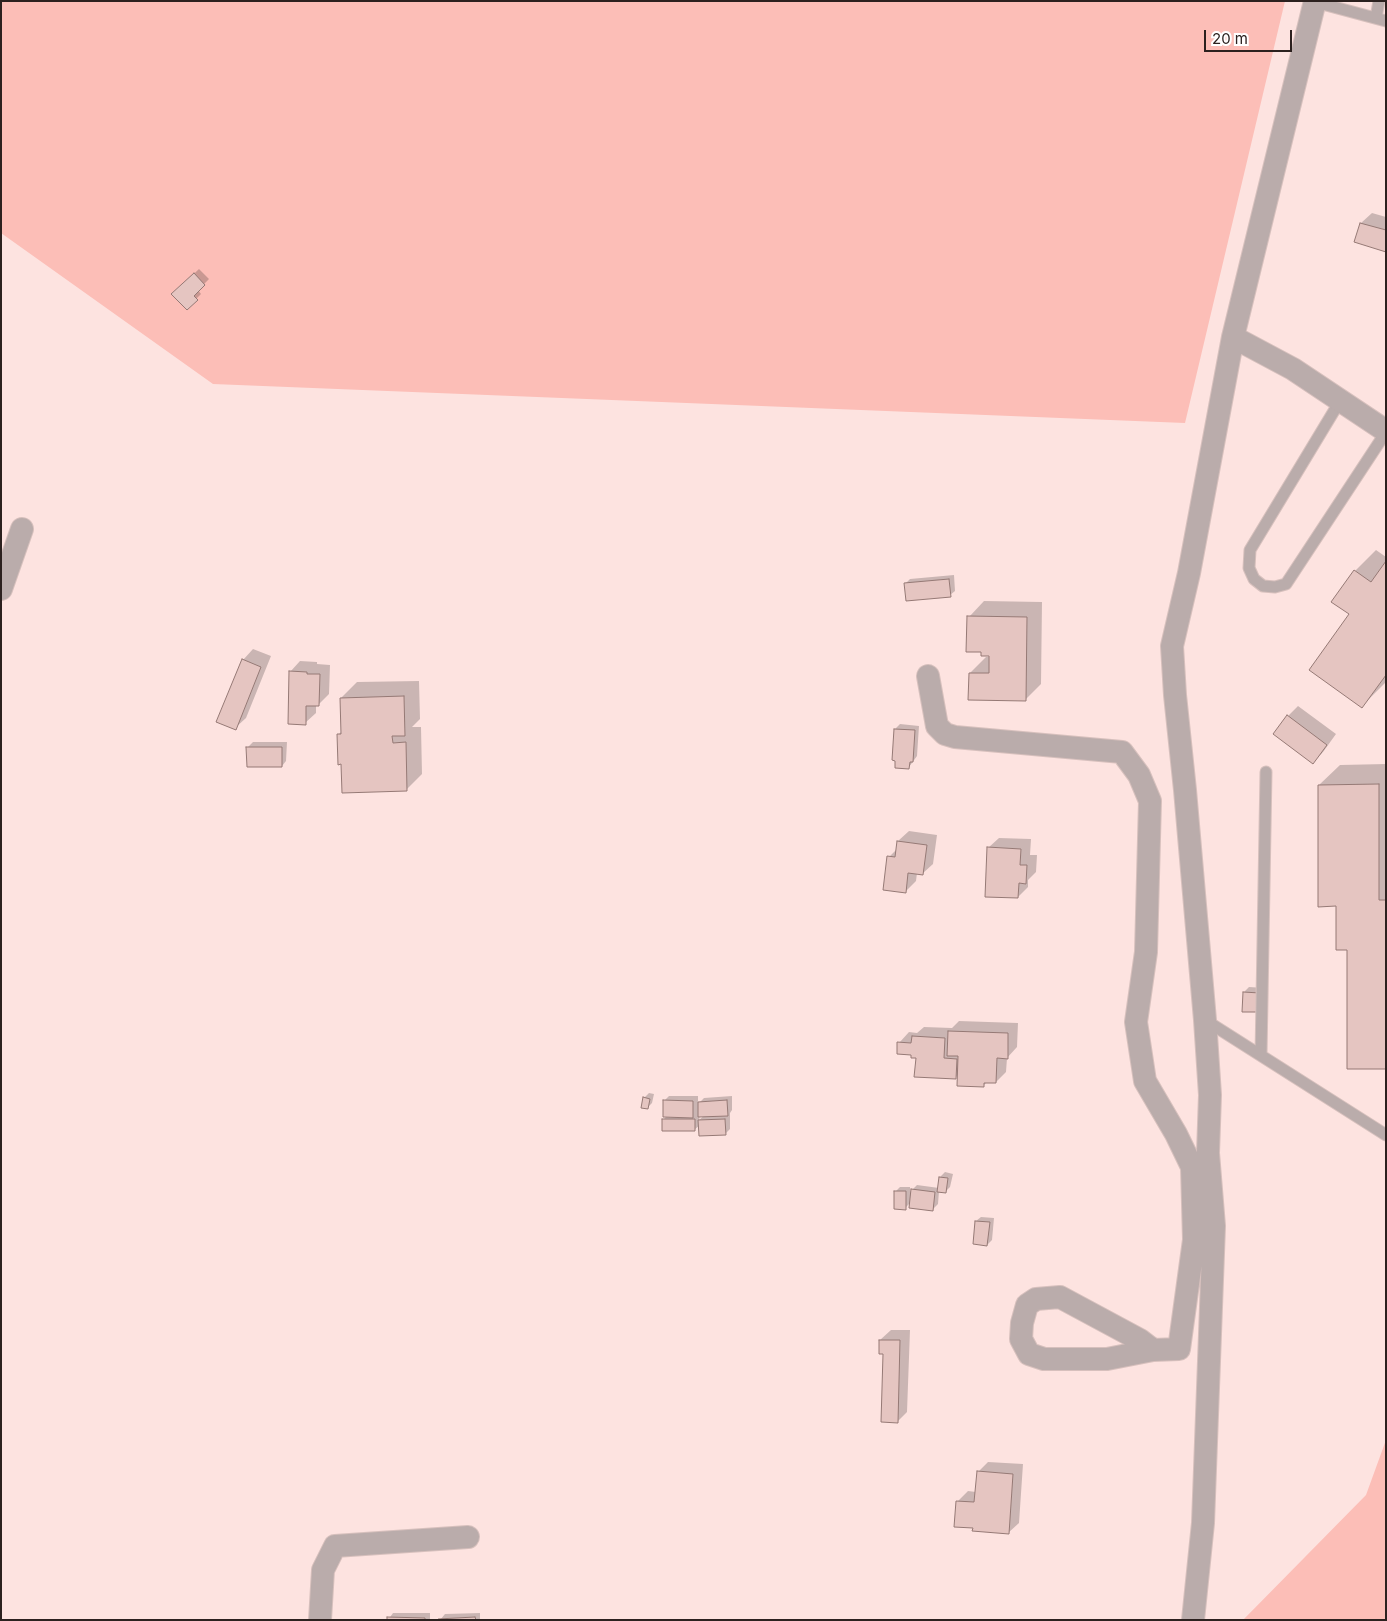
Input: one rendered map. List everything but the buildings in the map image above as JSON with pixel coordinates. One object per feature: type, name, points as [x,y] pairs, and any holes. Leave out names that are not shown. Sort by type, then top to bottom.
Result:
[{"type":"street","points":[[1153,1350],[1060,1296],[1036,1299],[1027,1305],[1022,1323],[1021,1339],[1029,1354],[1044,1359],[1107,1359],[1153,1350],[1179,1348],[1194,1240],[1201,1168],[1208,1153],[1210,1096],[1185,790],[1174,695],[1172,646],[1189,573],[1233,337],[1315,2]]},
{"type":"street","points":[[1233,337],[1293,370],[1386,431]]},
{"type":"street","points":[[1,589],[22,529]]},
{"type":"street","points":[[928,676],[937,726],[945,734],[955,737],[1122,752],[1139,775],[1150,801],[1146,952],[1136,1022],[1144,1081],[1176,1134],[1201,1168],[1214,1226],[1204,1504],[1193,1620]]},
{"type":"street","points":[[320,1620],[322,1570],[335,1546],[468,1537]]},
{"type":"lane","points":[[1315,2],[1381,19],[1379,1]]},
{"type":"lane","points":[[1340,401],[1250,550],[1249,568],[1254,579],[1264,586],[1275,587],[1286,584],[1386,431]]},
{"type":"lane","points":[[1261,1055],[1266,772]]},
{"type":"lane","points":[[1205,1020],[1386,1135]]},
{"type":"shaded area","points":[[1,1],[1285,1],[1185,423],[213,384],[1,233]]},
{"type":"shaded area","points":[[1386,1440],[1386,1620],[1243,1620],[1366,1495]]}]
